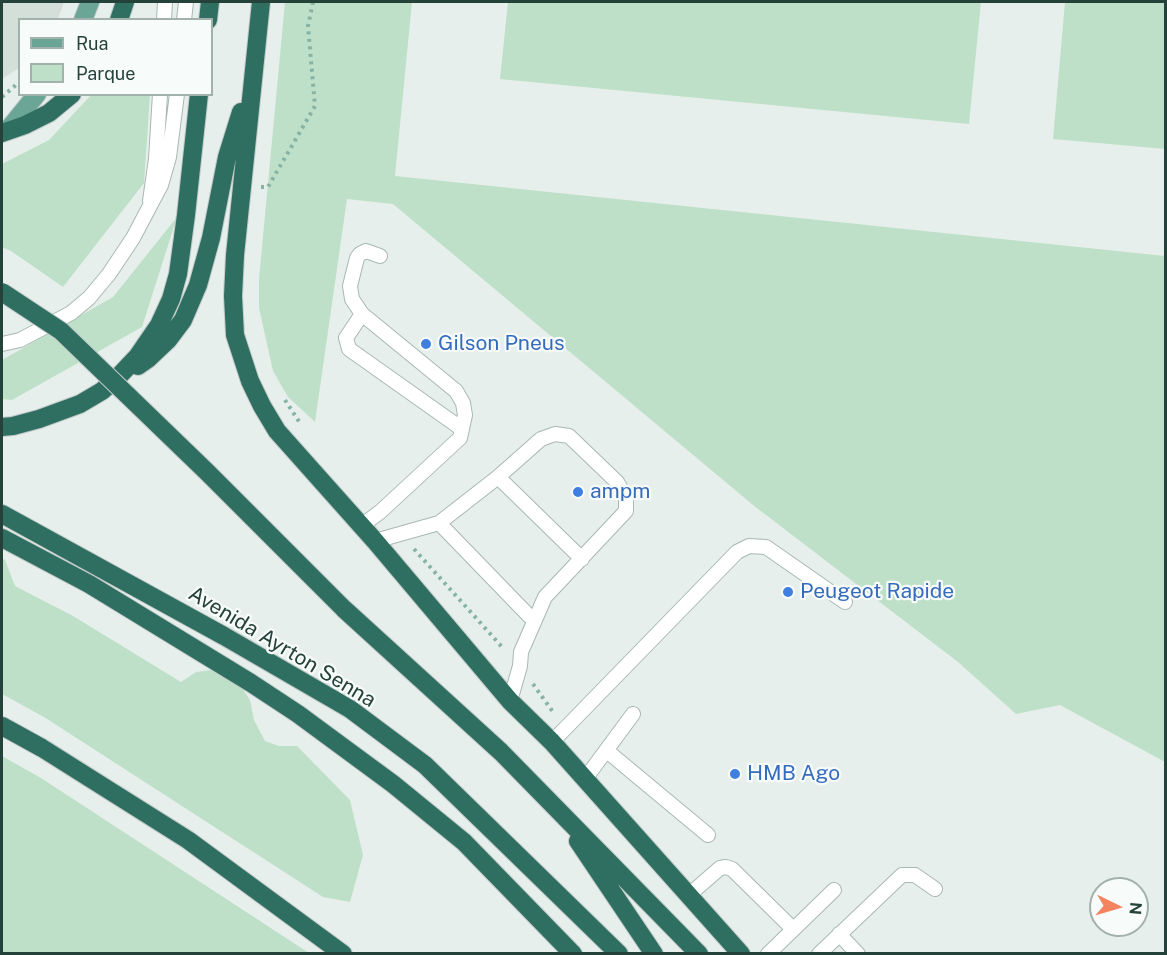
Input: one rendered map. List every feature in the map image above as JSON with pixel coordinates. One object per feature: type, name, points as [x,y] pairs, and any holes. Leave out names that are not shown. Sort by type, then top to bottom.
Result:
[{"type":"highway","points":[[120,18],[125,2]]},
{"type":"highway","points":[[208,18],[210,2]]},
{"type":"highway","points":[[261,2],[235,255],[233,296],[235,335],[250,381],[277,431],[375,541],[510,700],[552,742],[741,954]]},
{"type":"highway","points":[[118,377],[148,359],[168,340],[187,311],[198,285],[211,238],[227,157],[254,69]]},
{"type":"highway","points":[[4,132],[49,113],[70,96]]},
{"type":"highway","points":[[2,427],[39,419],[80,404],[102,391],[137,357],[159,325],[171,299],[178,274],[199,96]]},
{"type":"highway","points":[[2,292],[61,331],[344,609],[458,711],[551,801],[699,954]]},
{"type":"highway","name":"Avenida Ayrton Senna","points":[[2,514],[224,636],[350,710],[425,765],[619,954]]},
{"type":"highway","points":[[2,538],[89,584],[298,714],[393,784],[464,842],[573,954]]},
{"type":"highway","points":[[2,726],[42,748],[188,840],[343,954]]},
{"type":"highway","points":[[551,801],[654,954]]},
{"type":"main road","points":[[84,18],[90,2]]},
{"type":"main road","points":[[4,132],[35,96]]},
{"type":"lane","points":[[164,18],[165,2]]},
{"type":"lane","points":[[184,18],[186,2]]},
{"type":"lane","points":[[148,212],[156,159],[160,96]]},
{"type":"lane","points":[[2,344],[20,340],[71,313],[89,298],[115,265],[148,212],[161,186],[169,157],[177,96]]},
{"type":"lane","points":[[361,526],[380,512],[460,438],[465,415],[463,403],[456,391],[362,314],[352,299],[350,286],[357,258],[366,251],[380,256]]},
{"type":"lane","points":[[362,314],[346,338],[350,349],[462,429]]},
{"type":"lane","points":[[375,541],[440,523],[541,439],[555,434],[568,436],[617,482],[626,498],[626,511],[545,597],[521,652],[520,666],[510,700]]},
{"type":"lane","points":[[498,477],[582,559]]},
{"type":"lane","points":[[440,523],[534,621]]},
{"type":"lane","points":[[552,742],[737,552],[749,546],[766,547],[845,602]]},
{"type":"lane","points":[[585,779],[633,714]]},
{"type":"lane","points":[[607,751],[708,835]]},
{"type":"lane","points":[[688,895],[720,868],[726,867],[732,869],[793,929]]},
{"type":"lane","points":[[819,954],[902,875],[915,875],[935,889]]},
{"type":"lane","points":[[768,954],[834,890]]},
{"type":"lane","points":[[839,934],[858,954]]},
{"type":"path","points":[[242,182],[268,187],[315,106],[308,26],[313,2]]},
{"type":"path","points":[[2,97],[18,83]]},
{"type":"shaded area","points":[[2,2],[64,2],[58,18],[18,18],[18,69],[2,79]]},
{"type":"green space","points":[[285,2],[412,2],[395,176],[1165,256],[1165,762],[1060,705],[1016,714],[958,662],[753,505],[393,204],[347,199],[315,422],[288,397],[273,371],[259,308],[259,279]]},
{"type":"green space","points":[[508,2],[981,2],[969,124],[500,79]]},
{"type":"green space","points":[[1065,2],[1165,2],[1165,149],[1053,139]]},
{"type":"green space","points":[[90,96],[150,96],[144,183],[63,287],[2,247],[2,164],[49,140]]},
{"type":"green space","points":[[177,217],[142,327],[12,400],[2,399],[2,360],[113,297]]},
{"type":"green space","points":[[2,558],[5,560],[15,586],[73,616],[181,682],[196,672],[211,670],[242,688],[250,700],[254,720],[265,741],[279,746],[297,746],[350,800],[363,855],[350,902],[323,897],[44,717],[2,694]]},
{"type":"green space","points":[[2,756],[41,778],[309,953],[2,953]]},
{"type":"place","name":"Gilson Pneus","points":[[426,344]]},
{"type":"place","name":"ampm","points":[[578,492]]},
{"type":"place","name":"Peugeot Rapide","points":[[788,592]]},
{"type":"place","name":"HMB Ago","points":[[735,774]]}]
